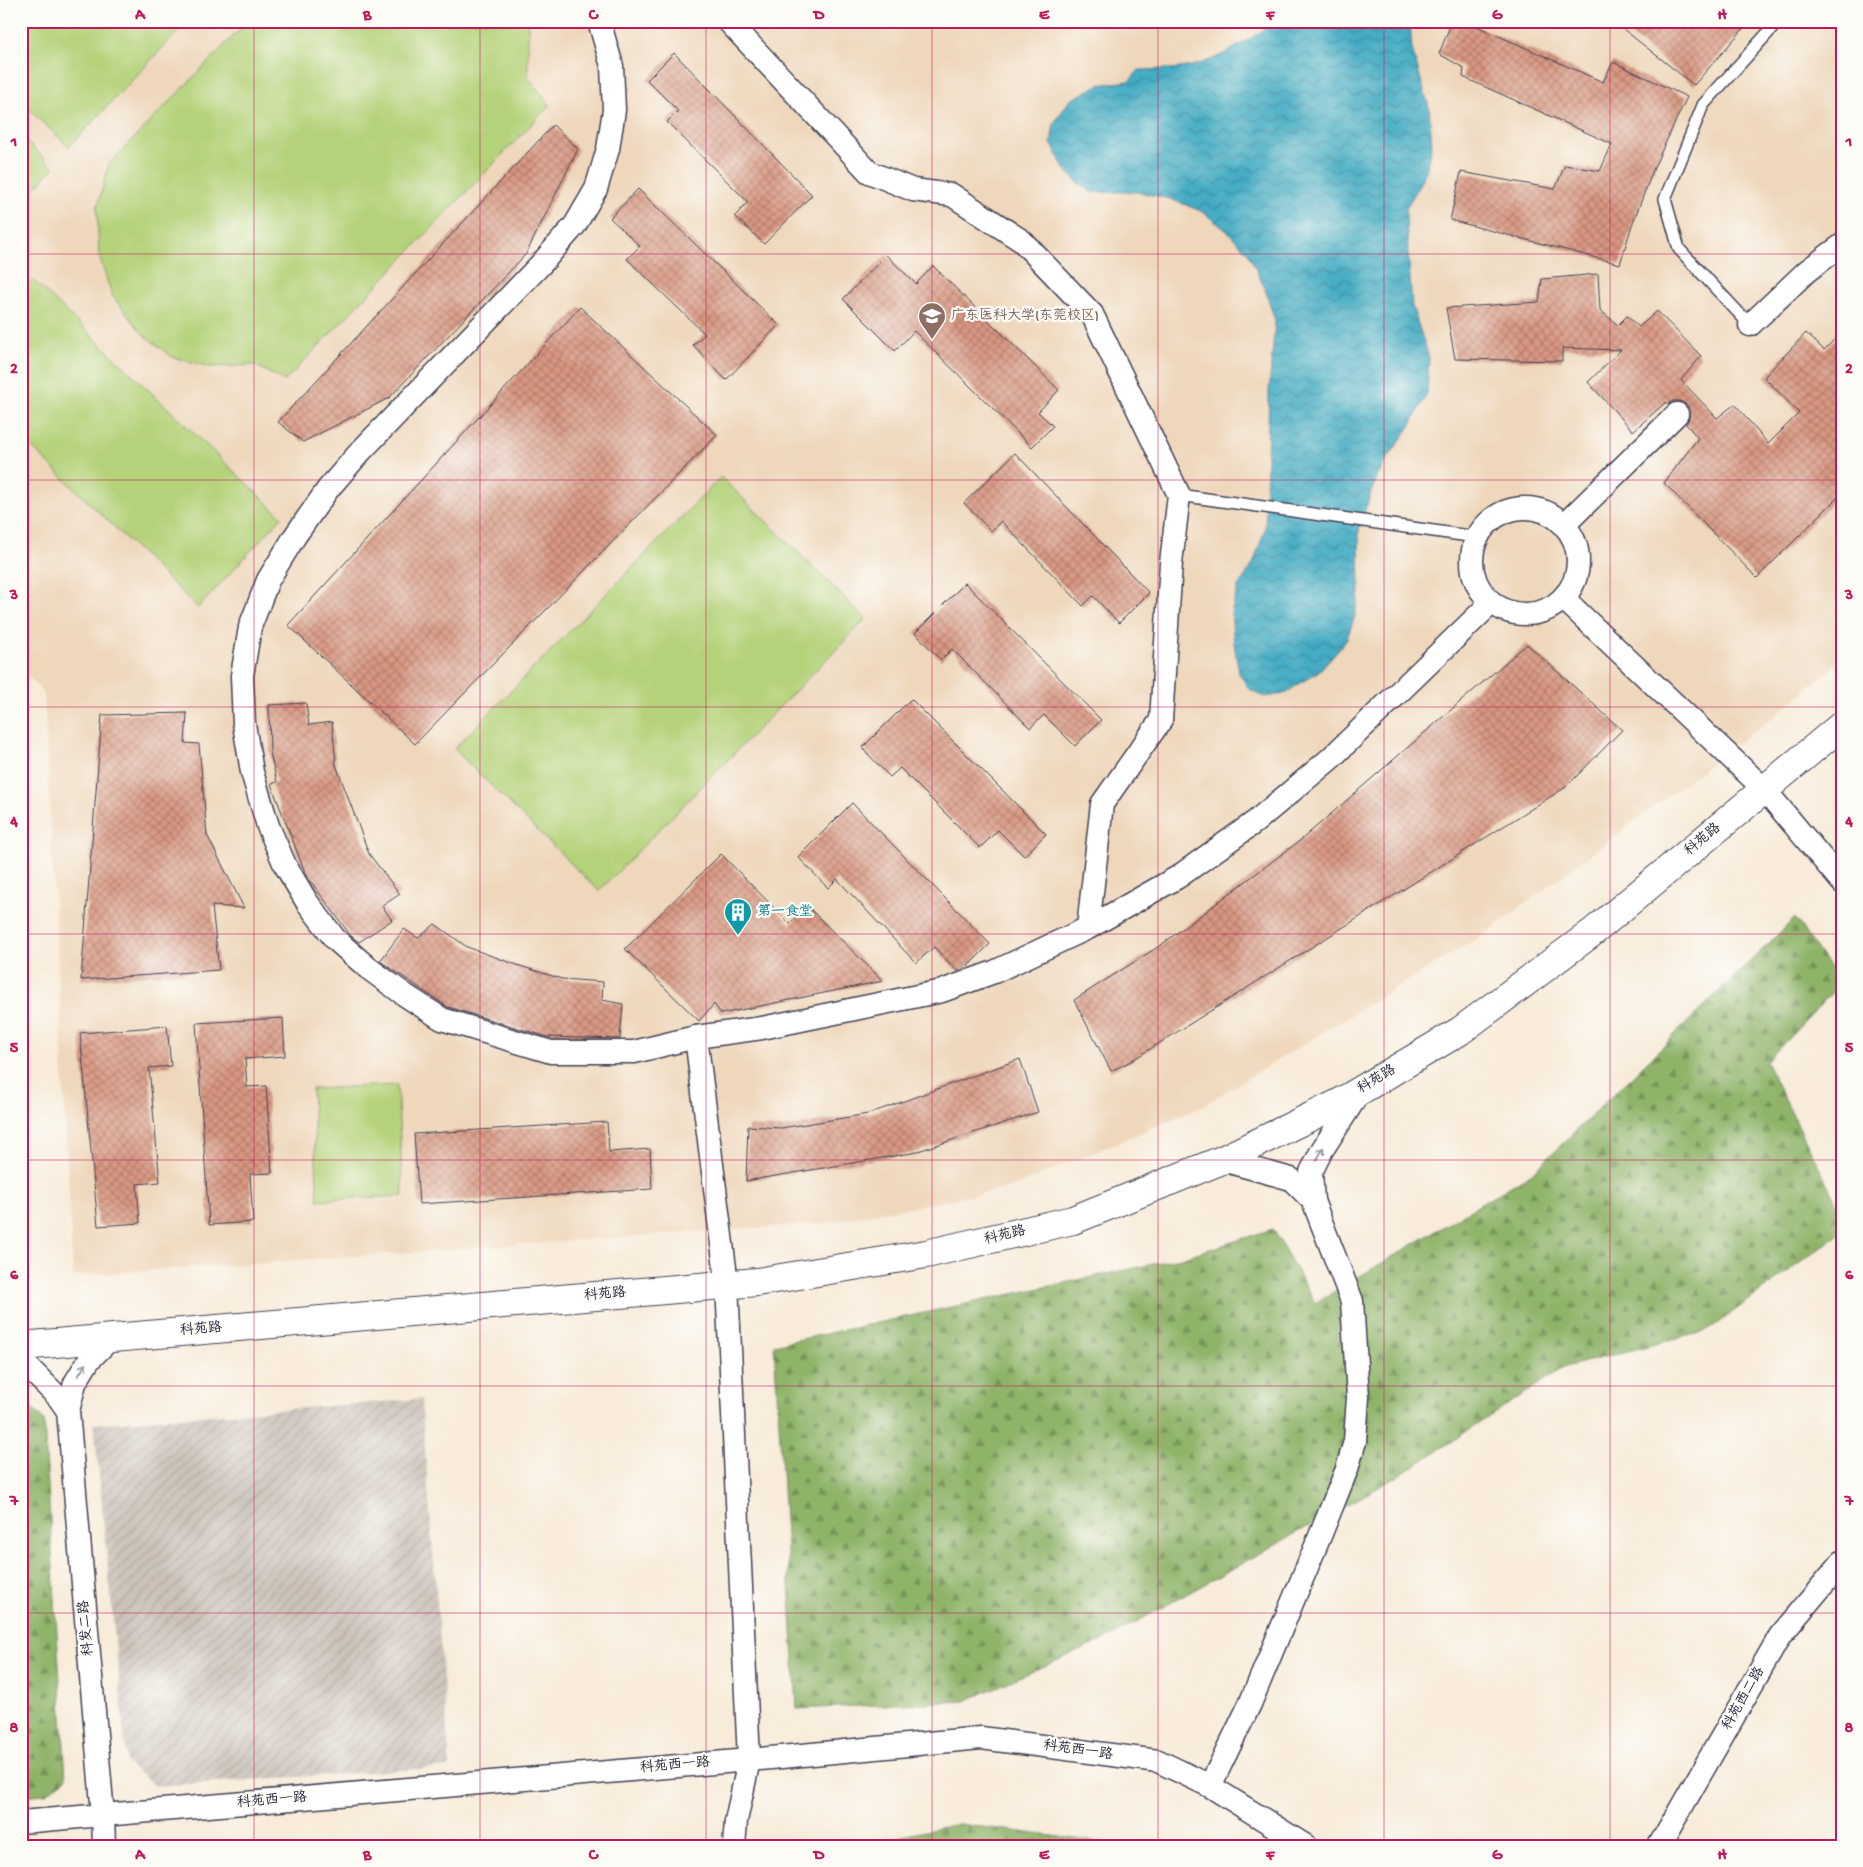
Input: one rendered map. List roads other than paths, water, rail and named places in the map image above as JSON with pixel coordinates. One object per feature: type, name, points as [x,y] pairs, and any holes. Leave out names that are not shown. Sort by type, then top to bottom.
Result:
[{"type":"street","points":[[599,21],[612,66],[614,110],[608,149],[596,188],[575,225],[542,263],[360,452],[328,488],[268,580],[250,627],[242,676],[244,724],[252,772],[268,826],[285,865],[307,902],[335,939],[368,968],[405,995],[442,1019],[551,1052],[634,1052],[696,1037],[762,1028],[942,991],[994,972],[1088,928],[1178,877],[1255,822],[1331,758],[1491,603]]},
{"type":"street","points":[[728,21],[869,172],[913,190],[952,195],[1022,241],[1092,314],[1179,495],[1170,563],[1161,720],[1102,804],[1088,928]]},
{"type":"street","points":[[1750,326],[1807,271],[1842,245]]},
{"type":"street","points":[[1564,525],[1677,414]]},
{"type":"street","points":[[1512,508],[1538,508],[1556,516],[1564,525],[1573,534],[1579,554],[1577,577],[1570,591],[1555,606],[1534,614],[1508,612],[1491,603],[1474,579],[1471,562],[1476,537],[1492,517],[1512,508]]},
{"type":"street","points":[[1563,598],[1764,789],[1842,882]]},
{"type":"street","name":"科苑路","points":[[21,1346],[756,1282],[926,1254],[1073,1220],[1222,1160],[1341,1102],[1468,1025],[1592,932],[1842,725]]},
{"type":"street","points":[[696,1037],[727,1284],[749,1760],[736,1821],[734,1846]]},
{"type":"street","points":[[1210,1786],[1250,1704],[1309,1563],[1356,1442],[1358,1397],[1352,1301],[1312,1201],[1311,1172],[1322,1150],[1360,1090]]},
{"type":"street","points":[[1222,1160],[1291,1178],[1312,1201]]},
{"type":"street","name":"科发二路","points":[[104,1846],[103,1815],[68,1411],[74,1383],[89,1360],[111,1338]]},
{"type":"street","points":[[21,1360],[59,1398],[68,1411]]},
{"type":"street","name":"科苑西二路","points":[[1659,1846],[1780,1636],[1842,1562]]},
{"type":"street","name":"科苑西一路","points":[[21,1822],[749,1760],[980,1738],[1158,1761],[1210,1786],[1306,1846]]},
{"type":"lane","points":[[1750,326],[1679,249],[1665,199],[1703,106],[1781,21]]},
{"type":"lane","points":[[1179,495],[1476,537]]},
{"type":"water","points":[[1277,21],[1410,21],[1412,49],[1429,107],[1432,144],[1426,171],[1406,208],[1406,220],[1412,306],[1429,357],[1427,394],[1411,425],[1383,465],[1371,492],[1359,530],[1360,593],[1354,619],[1346,641],[1319,671],[1284,694],[1265,697],[1249,689],[1239,673],[1231,613],[1238,587],[1253,564],[1265,529],[1269,390],[1275,321],[1265,289],[1248,253],[1228,232],[1203,212],[1171,199],[1137,192],[1091,192],[1078,183],[1064,168],[1051,143],[1054,123],[1069,101],[1098,85],[1129,81],[1139,70],[1179,68],[1202,63],[1232,50]]},
{"type":"place","name":"广东医科大学(东莞校区)","points":[[932,340]]},
{"type":"place","name":"第一食堂","points":[[738,936]]}]
